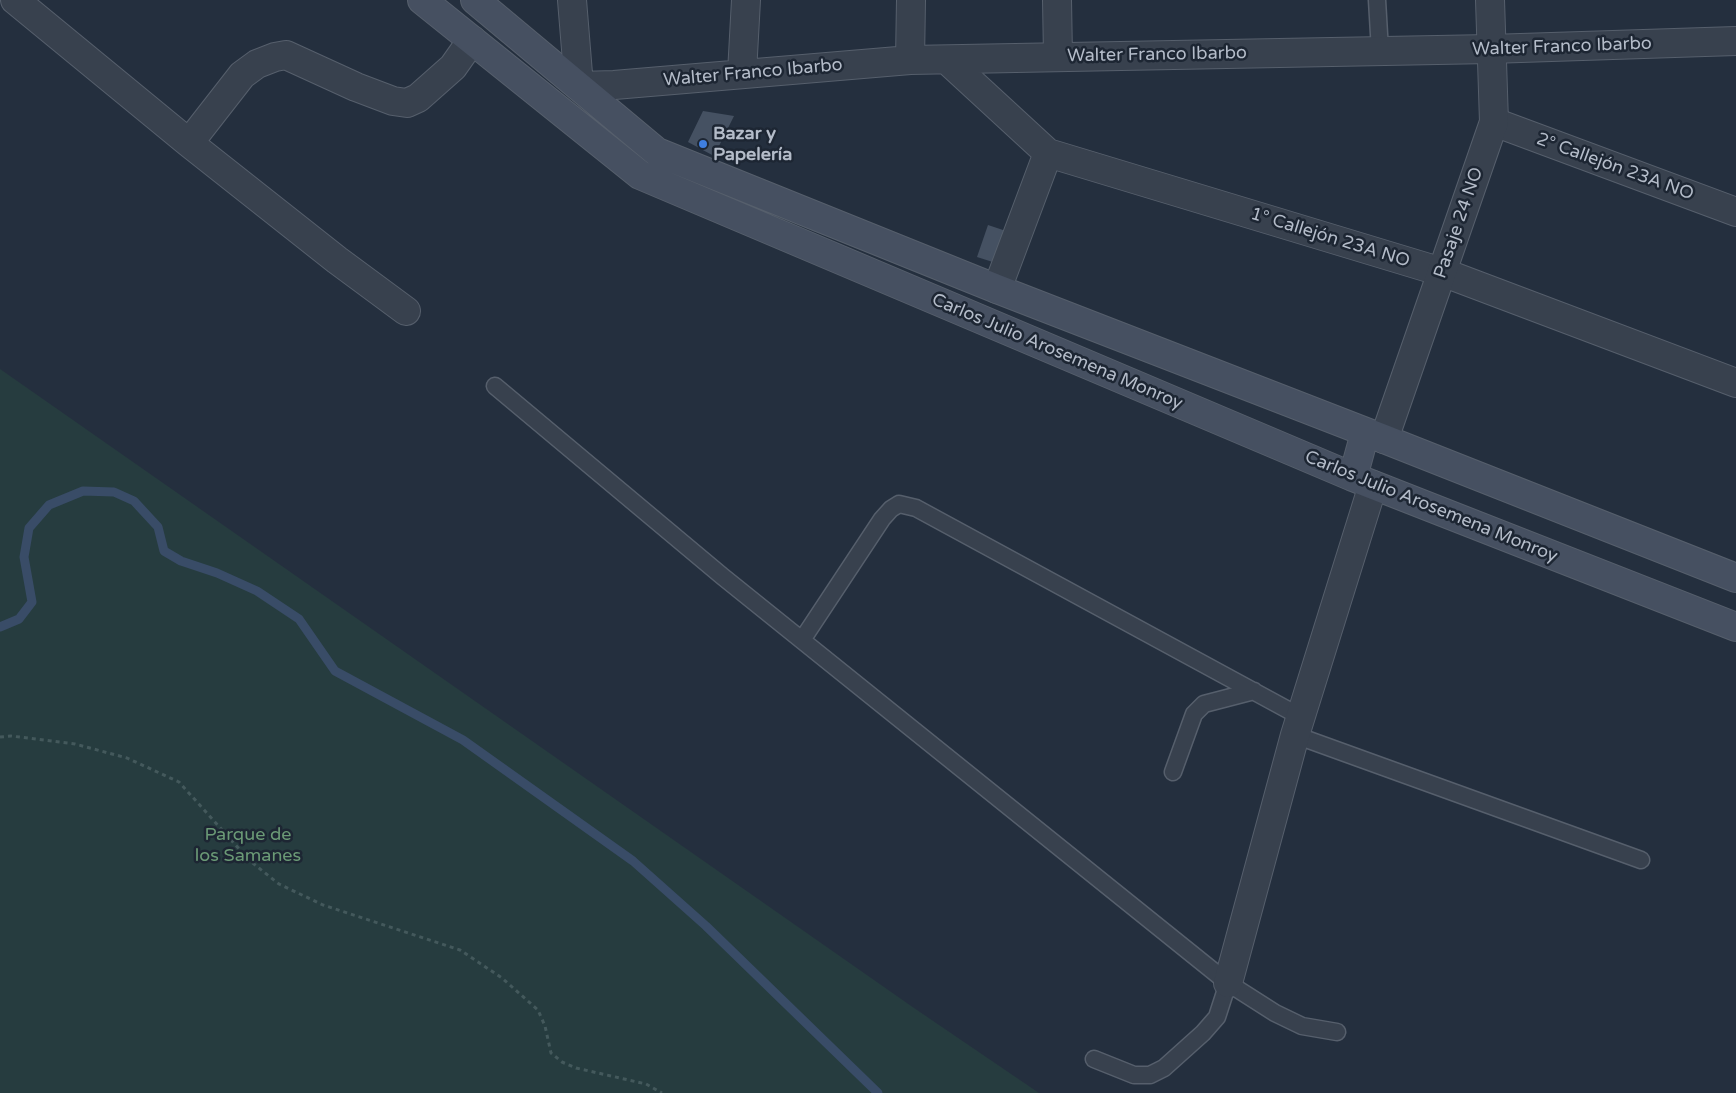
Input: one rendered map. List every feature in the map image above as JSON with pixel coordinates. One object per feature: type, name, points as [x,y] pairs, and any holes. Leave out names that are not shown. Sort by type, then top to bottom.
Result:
[{"type":"main road","name":"Carlos Julio Arosemena Monroy","points":[[422,0],[640,176],[1363,481],[1736,628]]},
{"type":"main road","name":"Carlos Julio Arosemena Monroy","points":[[475,0],[657,152],[997,289],[1736,578]]},
{"type":"main road","points":[[1363,481],[1375,436]]},
{"type":"street","points":[[15,0],[189,143],[337,260],[406,311]]},
{"type":"street","points":[[560,111],[579,86],[572,0]]},
{"type":"street","points":[[742,73],[746,0]]},
{"type":"street","points":[[910,0],[910,60]]},
{"type":"street","points":[[1057,0],[1058,56]]},
{"type":"street","name":"Pasaje 24 NO","points":[[1375,436],[1442,272],[1494,122],[1490,49],[1490,0]]},
{"type":"street","points":[[189,143],[242,75],[257,64],[275,57],[286,55],[356,88],[393,101],[406,103],[418,98],[453,67],[472,40]]},
{"type":"street","name":"Walter Franco Ibarbo","points":[[579,86],[614,85],[910,60],[1490,49],[1736,41]]},
{"type":"street","name":"1° Callejón 23A NO","points":[[946,60],[1048,153],[1442,272],[1736,383]]},
{"type":"street","name":"2° Callejón 23A NO","points":[[1494,122],[1736,212]]},
{"type":"street","points":[[997,289],[1048,153]]},
{"type":"street","points":[[1228,983],[1363,481]]},
{"type":"lane","points":[[1377,0],[1380,51]]},
{"type":"lane","points":[[494,386],[722,576],[1228,983],[1275,1013],[1302,1026],[1337,1032]]},
{"type":"lane","points":[[802,640],[882,519],[891,509],[899,504],[916,508],[1254,691],[1298,726],[1641,860]]},
{"type":"lane","points":[[1173,772],[1194,714],[1204,704],[1254,691]]},
{"type":"lane","points":[[1094,1059],[1134,1075],[1150,1075],[1164,1068],[1203,1033],[1217,1017],[1228,983]]},
{"type":"path","points":[[0,737],[11,736],[75,744],[127,758],[179,782],[250,862],[279,884],[323,905],[460,950],[502,978],[538,1010],[545,1026],[551,1053],[562,1062],[576,1068],[646,1084],[662,1093]]},
{"type":"green space","name":"Parque de los Samanes","points":[[0,369],[914,1008],[1039,1093],[0,1093]]},
{"type":"building","points":[[703,111],[734,116],[714,156],[688,142]]},
{"type":"building","points":[[988,225],[1006,231],[996,263],[977,257]]},
{"type":"waterway","points":[[0,627],[19,619],[32,602],[24,557],[29,528],[49,505],[83,491],[114,492],[134,501],[158,527],[164,551],[181,561],[217,573],[257,591],[299,619],[335,671],[463,740],[633,861],[706,926],[878,1093]]},
{"type":"place","name":"Bazar y Papelería","points":[[703,144]]}]
